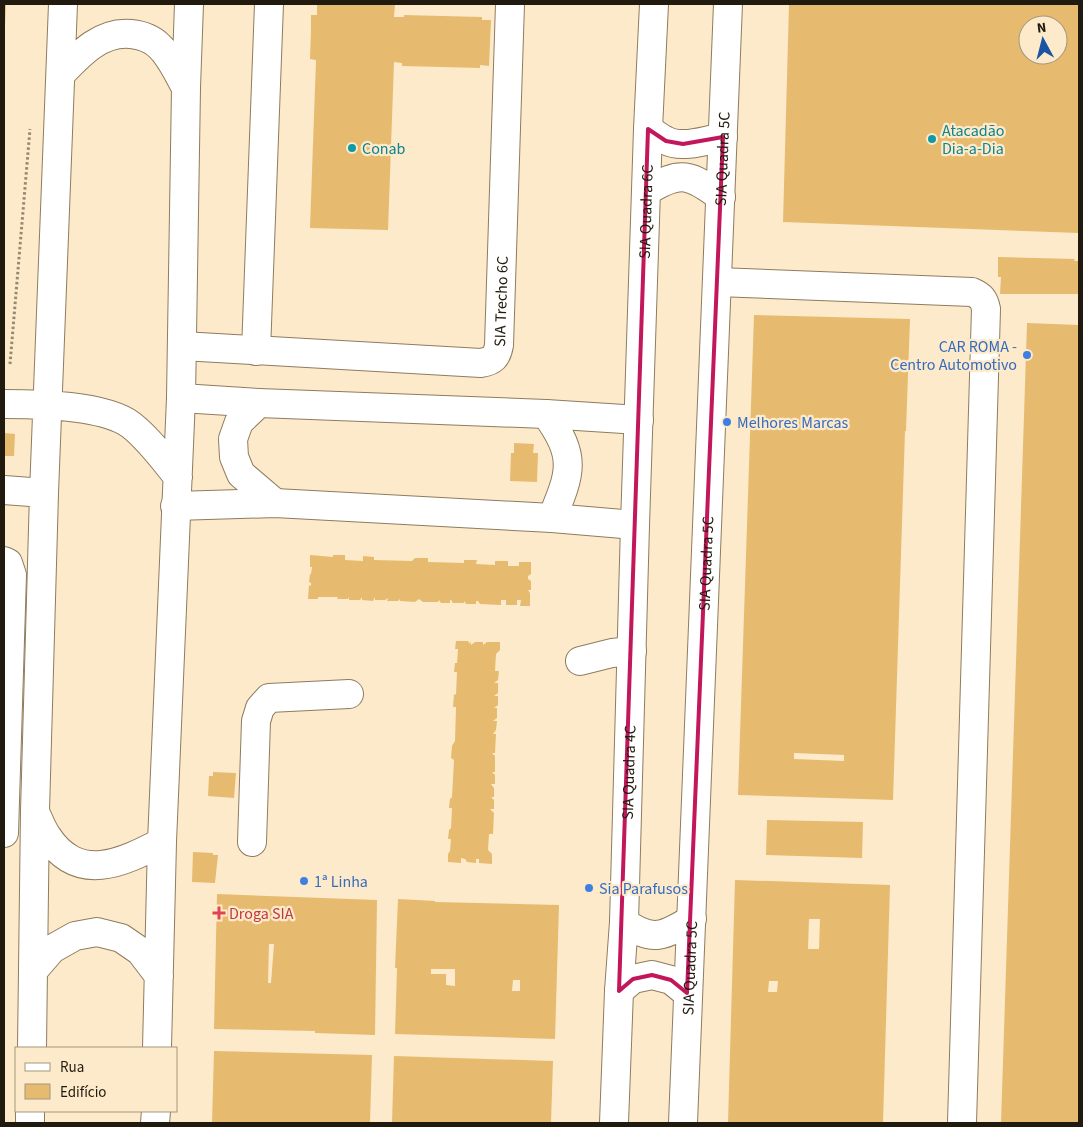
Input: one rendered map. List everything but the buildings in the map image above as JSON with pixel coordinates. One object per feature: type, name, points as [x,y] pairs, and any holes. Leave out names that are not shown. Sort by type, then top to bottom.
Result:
[{"type":"street","points":[[32,1047],[35,810],[44,493],[63,4]]},
{"type":"street","points":[[157,1047],[162,842],[181,398],[189,4]]},
{"type":"street","points":[[256,351],[269,4]]},
{"type":"street","name":"SIA Trecho 6C","points":[[182,346],[481,363],[491,361],[497,354],[499,335],[510,4]]},
{"type":"street","name":"SIA Quadra 6C","points":[[639,420],[654,4]]},
{"type":"street","name":"SIA Quadra 5C","points":[[683,1123],[728,4]]},
{"type":"street","points":[[61,74],[80,53],[101,39],[122,33],[140,35],[158,45],[171,59],[186,88]]},
{"type":"street","points":[[648,129],[666,142],[683,144],[700,143],[723,137]]},
{"type":"street","points":[[647,191],[665,180],[684,177],[700,181],[721,197]]},
{"type":"street","points":[[717,282],[972,292],[980,296],[984,302],[986,309],[962,1123]]},
{"type":"street","points":[[181,398],[259,403],[546,414],[639,420]]},
{"type":"street","points":[[259,403],[240,422],[233,439],[234,457],[241,474],[275,503]]},
{"type":"street","points":[[4,404],[48,404],[116,417],[131,425],[156,450],[178,477]]},
{"type":"street","points":[[546,414],[559,432],[566,449],[568,469],[563,491],[552,518]]},
{"type":"street","name":"SIA Quadra 4C","points":[[614,1123],[619,991],[624,922],[639,420]]},
{"type":"street","points":[[4,490],[44,493]]},
{"type":"street","points":[[175,506],[275,503],[552,518],[635,525]]},
{"type":"street","points":[[4,561],[8,563],[12,575],[4,833]]},
{"type":"street","points":[[580,661],[612,653],[632,651]]},
{"type":"street","points":[[252,842],[256,721],[260,708],[269,698],[349,694]]},
{"type":"street","points":[[35,810],[46,836],[63,855],[82,864],[106,866],[132,858],[162,842]]},
{"type":"street","points":[[624,922],[638,932],[659,936],[674,931],[692,918]]},
{"type":"street","points":[[33,971],[52,949],[75,936],[97,932],[120,938],[140,951],[159,976]]},
{"type":"street","points":[[619,991],[633,979],[652,975],[671,980],[687,993]]},
{"type":"path","points":[[10,364],[30,120]]},
{"type":"highlighted area","points":[[648,129],[666,141],[683,144],[723,137],[687,993],[671,980],[652,975],[633,979],[619,991]]},
{"type":"place","name":"Atacadão Dia-a-Dia","points":[[932,139]]},
{"type":"place","name":"Conab","points":[[352,148]]},
{"type":"place","name":"CAR ROMA - Centro Automotivo","points":[[1027,355]]},
{"type":"place","name":"Melhores Marcas","points":[[727,422]]},
{"type":"place","name":"1ª Linha","points":[[304,881]]},
{"type":"place","name":"Sia Parafusos","points":[[589,888]]},
{"type":"place","name":"Droga SIA","points":[[219,913]]}]
